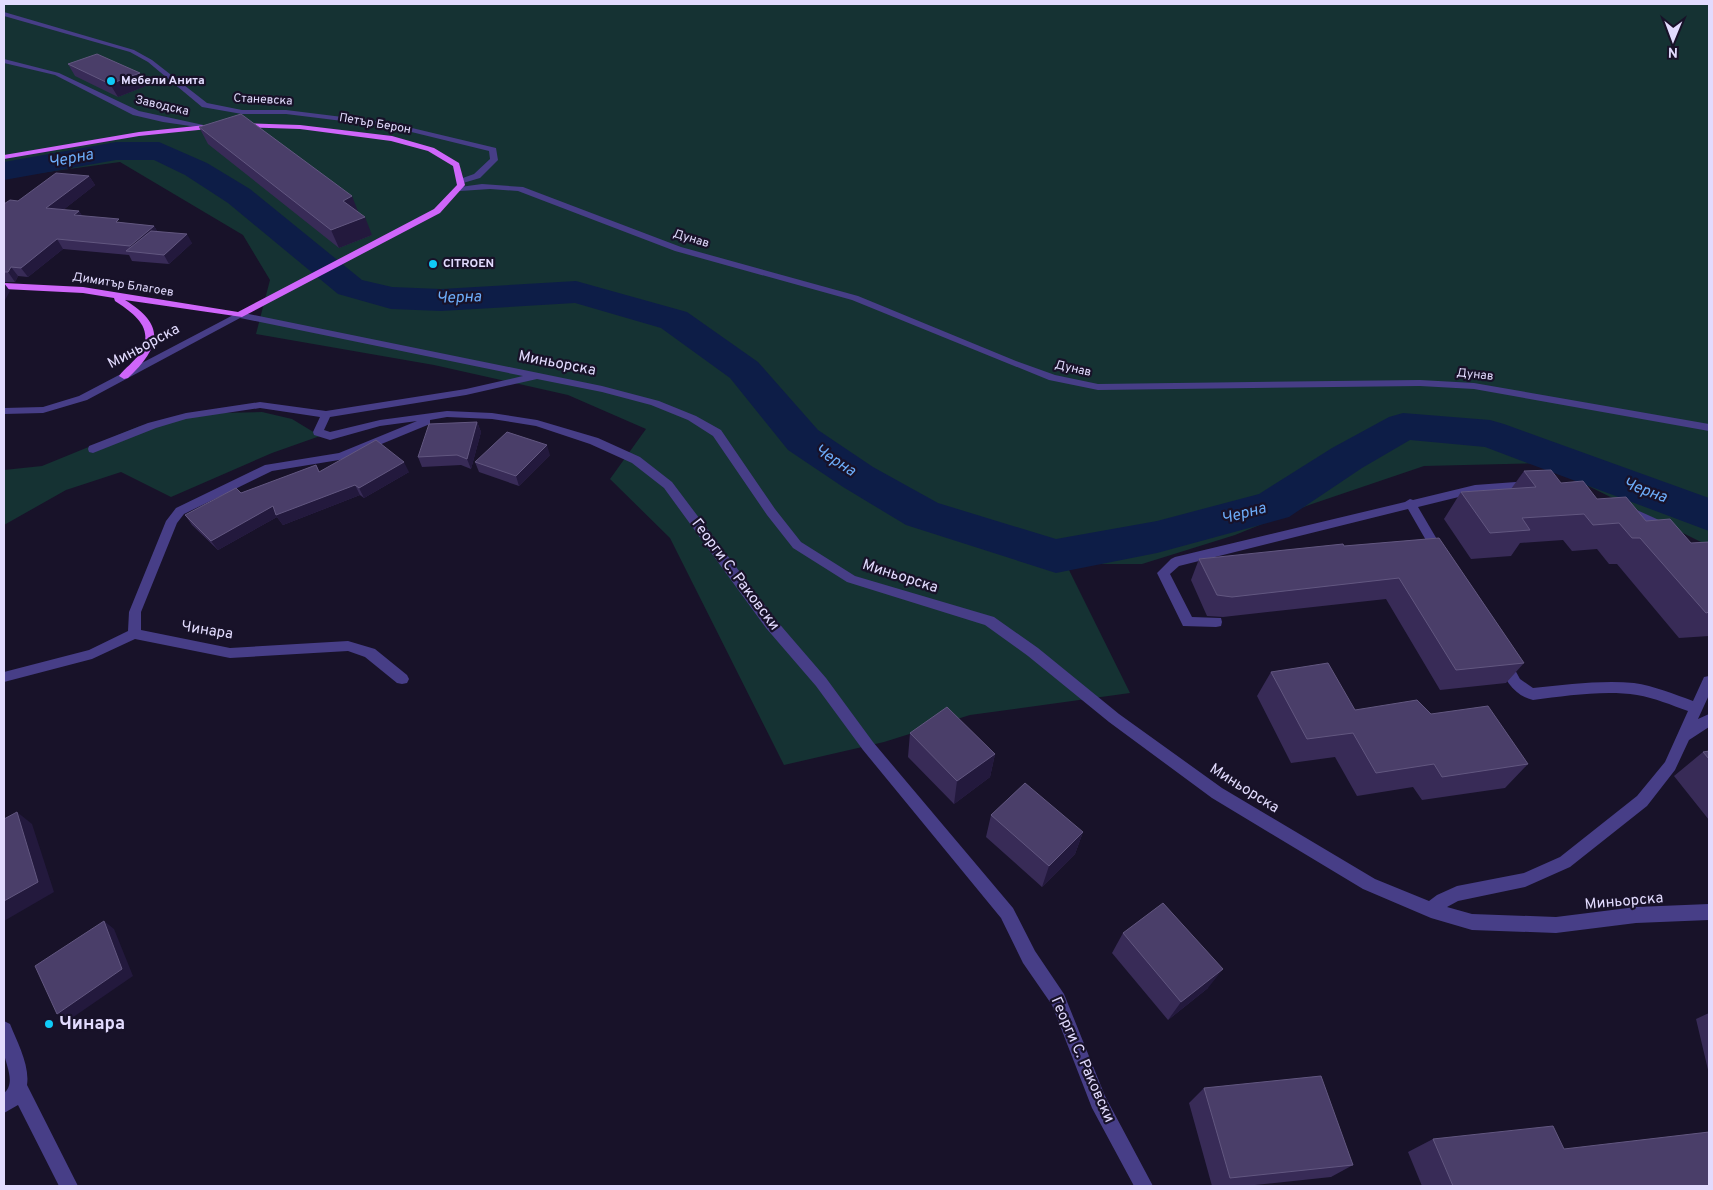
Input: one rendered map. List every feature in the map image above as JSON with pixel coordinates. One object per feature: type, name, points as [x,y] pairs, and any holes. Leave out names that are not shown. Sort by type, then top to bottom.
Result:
[{"type":"main road","name":"Петър Берон","points":[[233,125],[278,125],[334,129],[410,142],[428,148],[449,160],[461,173],[461,185]]},
{"type":"main road","points":[[4,157],[139,134],[204,126],[223,126]]},
{"type":"main road","points":[[239,315],[437,210],[456,196],[461,185]]},
{"type":"main road","name":"Димитър Благоев","points":[[4,286],[61,288],[239,315]]},
{"type":"main road","points":[[109,294],[137,310],[149,327],[151,339],[149,350],[124,376]]},
{"type":"street","name":"Станевска","points":[[4,14],[132,51],[150,61],[205,105],[242,112],[286,112],[391,125],[493,150],[494,160],[477,176],[461,185]]},
{"type":"street","name":"Заводска","points":[[4,61],[58,74],[136,113],[204,126]]},
{"type":"street","name":"Дунав","points":[[461,185],[520,189],[678,249],[855,298],[1052,378],[1098,387],[1350,384],[1474,386],[1709,428]]},
{"type":"street","name":"Миньорска","points":[[4,411],[43,410],[68,404],[239,315],[602,389],[655,403],[692,418],[717,433],[771,512],[797,545],[852,579],[989,621],[1033,652],[1114,718],[1217,793],[1368,884],[1431,910],[1472,922],[1510,925],[1556,925],[1636,915],[1709,912]]},
{"type":"street","points":[[93,449],[152,425],[186,416],[260,405],[326,414],[466,392],[538,376]]},
{"type":"street","name":"Георги С. Раковски","points":[[326,414],[318,432],[330,436],[380,423],[447,414],[492,416],[537,423],[594,442],[636,460],[668,485],[771,624],[821,682],[868,746],[1007,913],[1030,957],[1058,1000],[1098,1102],[1144,1186]]},
{"type":"street","points":[[4,676],[92,654],[134,634],[135,612],[172,521],[180,511],[269,468],[341,456],[447,414]]},
{"type":"street","points":[[1216,622],[1188,622],[1163,573],[1175,562],[1410,503],[1475,489],[1523,484],[1547,487]]},
{"type":"street","points":[[1410,503],[1444,562]]},
{"type":"street","points":[[1614,505],[1680,535]]},
{"type":"street","name":"Чинара","points":[[134,634],[230,653],[348,646],[370,653],[402,679]]},
{"type":"street","points":[[1498,654],[1518,687],[1525,693],[1598,688],[1635,689],[1665,696],[1697,709]]},
{"type":"street","points":[[1431,910],[1443,900],[1457,894],[1525,880],[1565,862],[1642,802],[1670,766],[1709,681]]},
{"type":"street","points":[[1685,735],[1709,720]]},
{"type":"street","points":[[4,1030],[19,1076],[19,1088],[69,1186]]},
{"type":"street","points":[[4,1104],[10,1101],[19,1088]]},
{"type":"green space","points":[[4,4],[1709,4],[1709,546],[1542,463],[1424,466],[1309,505],[1235,535],[1142,564],[1066,564],[1130,693],[970,715],[884,742],[784,765],[670,538],[610,479],[646,429],[568,395],[434,365],[256,334],[270,280],[243,235],[120,162],[4,178]]},
{"type":"green space","points":[[262,412],[292,419],[320,436],[272,453],[171,497],[121,472],[66,490],[4,525],[4,470],[42,466],[140,426],[218,413]]},
{"type":"building","points":[[97,54],[140,73],[110,84],[68,64]]},
{"type":"building","points":[[241,114],[352,196],[343,201],[365,217],[331,230],[199,127]]},
{"type":"building","points":[[56,173],[89,176],[46,208],[79,211],[74,215],[119,219],[116,222],[154,226],[130,246],[57,239],[21,268],[11,267],[8,272],[4,272],[4,204],[10,200],[18,201]]},
{"type":"building","points":[[151,231],[187,234],[164,255],[126,251]]},
{"type":"building","points":[[477,422],[467,459],[457,455],[418,457],[429,424]]},
{"type":"building","points":[[507,432],[547,445],[516,476],[475,462]]},
{"type":"building","points":[[376,440],[404,462],[359,488],[355,485],[276,515],[273,506],[211,541],[185,515],[236,488],[241,493],[316,465],[319,472]]},
{"type":"building","points":[[1551,470],[1561,483],[1583,481],[1597,499],[1626,497],[1646,521],[1670,519],[1691,543],[1709,542],[1709,612],[1706,613],[1640,538],[1632,538],[1619,523],[1593,525],[1584,514],[1522,518],[1530,530],[1490,533],[1461,492],[1536,487],[1524,471]]},
{"type":"building","points":[[1439,538],[1524,663],[1456,670],[1399,578],[1232,597],[1217,595],[1199,559],[1343,544],[1344,546]]},
{"type":"building","points":[[1328,663],[1355,710],[1417,700],[1431,714],[1488,706],[1528,764],[1442,777],[1434,764],[1376,773],[1353,733],[1307,739],[1271,672]]},
{"type":"building","points":[[947,707],[995,754],[957,781],[910,733]]},
{"type":"building","points":[[1709,751],[1709,759],[1703,752]]},
{"type":"building","points":[[1025,783],[1083,832],[1049,866],[991,815]]},
{"type":"building","points":[[17,812],[38,882],[4,901],[4,819]]},
{"type":"building","points":[[1163,903],[1223,969],[1181,1002],[1123,933]]},
{"type":"building","points":[[104,921],[122,969],[57,1014],[35,966]]},
{"type":"building","points":[[1321,1076],[1353,1165],[1230,1178],[1204,1088]]},
{"type":"building","points":[[1553,1126],[1564,1149],[1709,1132],[1709,1186],[1453,1186],[1433,1139]]},
{"type":"waterway","name":"Черна","points":[[4,171],[116,151],[159,151],[196,169],[239,196],[350,287],[391,298],[441,300],[576,292],[674,320],[744,370],[803,440],[858,477],[922,514],[1056,556],[1157,537],[1273,506],[1347,458],[1403,426],[1490,434],[1709,515]]},
{"type":"place","name":"Мебели Анита","points":[[111,81]]},
{"type":"place","name":"CITROEN","points":[[433,264]]},
{"type":"place","name":"Чинара","points":[[49,1024]]}]
